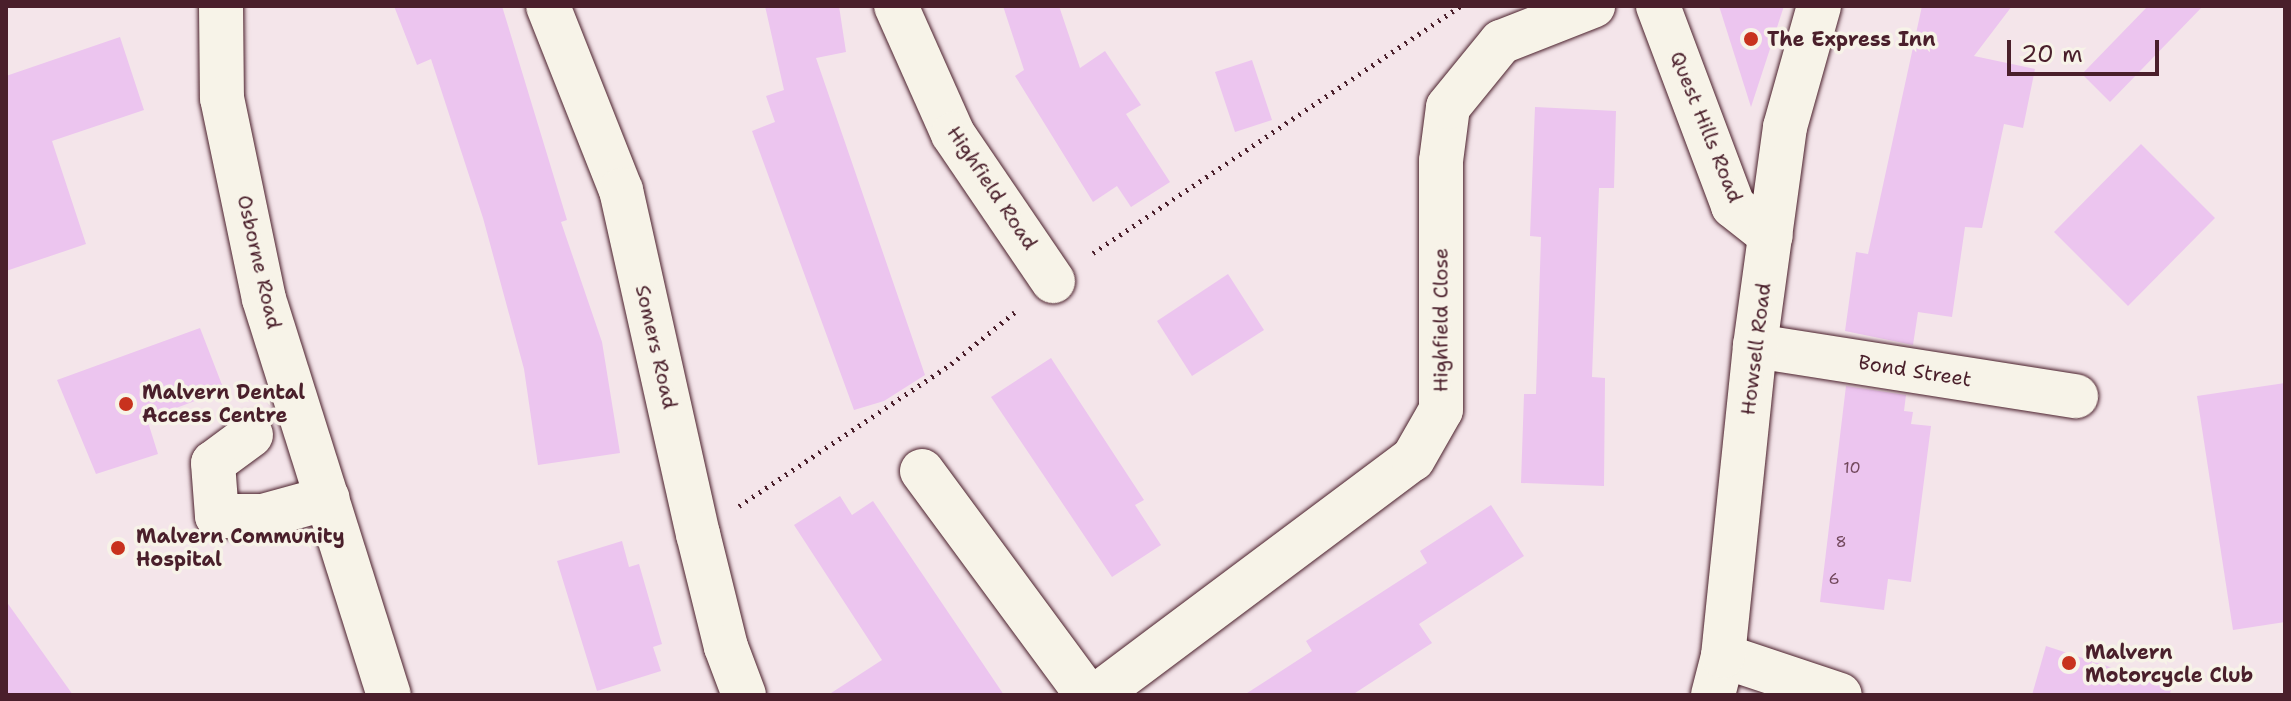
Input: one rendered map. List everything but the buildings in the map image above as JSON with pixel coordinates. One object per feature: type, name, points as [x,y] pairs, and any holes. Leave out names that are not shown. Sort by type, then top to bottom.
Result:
[{"type":"street","name":"Osborne Road","points":[[221,6],[222,98],[264,299],[389,695]]},
{"type":"street","name":"Somers Road","points":[[548,6],[621,190],[698,534],[726,647],[744,695]]},
{"type":"street","name":"Highfield Road","points":[[896,6],[953,134],[1051,277]]},
{"type":"street","name":"Highfield Close","points":[[1097,695],[1345,515],[1413,459],[1441,410],[1441,161],[1448,107],[1501,42],[1593,6]]},
{"type":"street","name":"Quest Hills Road","points":[[1658,6],[1733,206],[1771,236]]},
{"type":"street","name":"Howsell Road","points":[[1718,676],[1755,346],[1785,127],[1819,6]]},
{"type":"street","name":"Bond Street","points":[[1755,346],[2076,396]]},
{"type":"street","points":[[251,435],[213,463],[217,516],[263,516],[328,498]]},
{"type":"street","points":[[922,471],[1087,695]]},
{"type":"street","points":[[1718,676],[1840,695]]},
{"type":"path","points":[[698,534],[951,364],[1036,295],[1051,277],[1066,271],[1461,6]]},
{"type":"place","name":"The Express Inn","points":[[1751,39]]},
{"type":"place","name":"Malvern Dental Access Centre","points":[[126,404]]},
{"type":"place","name":"Malvern Community Hospital","points":[[118,548]]},
{"type":"place","name":"Malvern Motorcycle Club","points":[[2069,663]]}]
